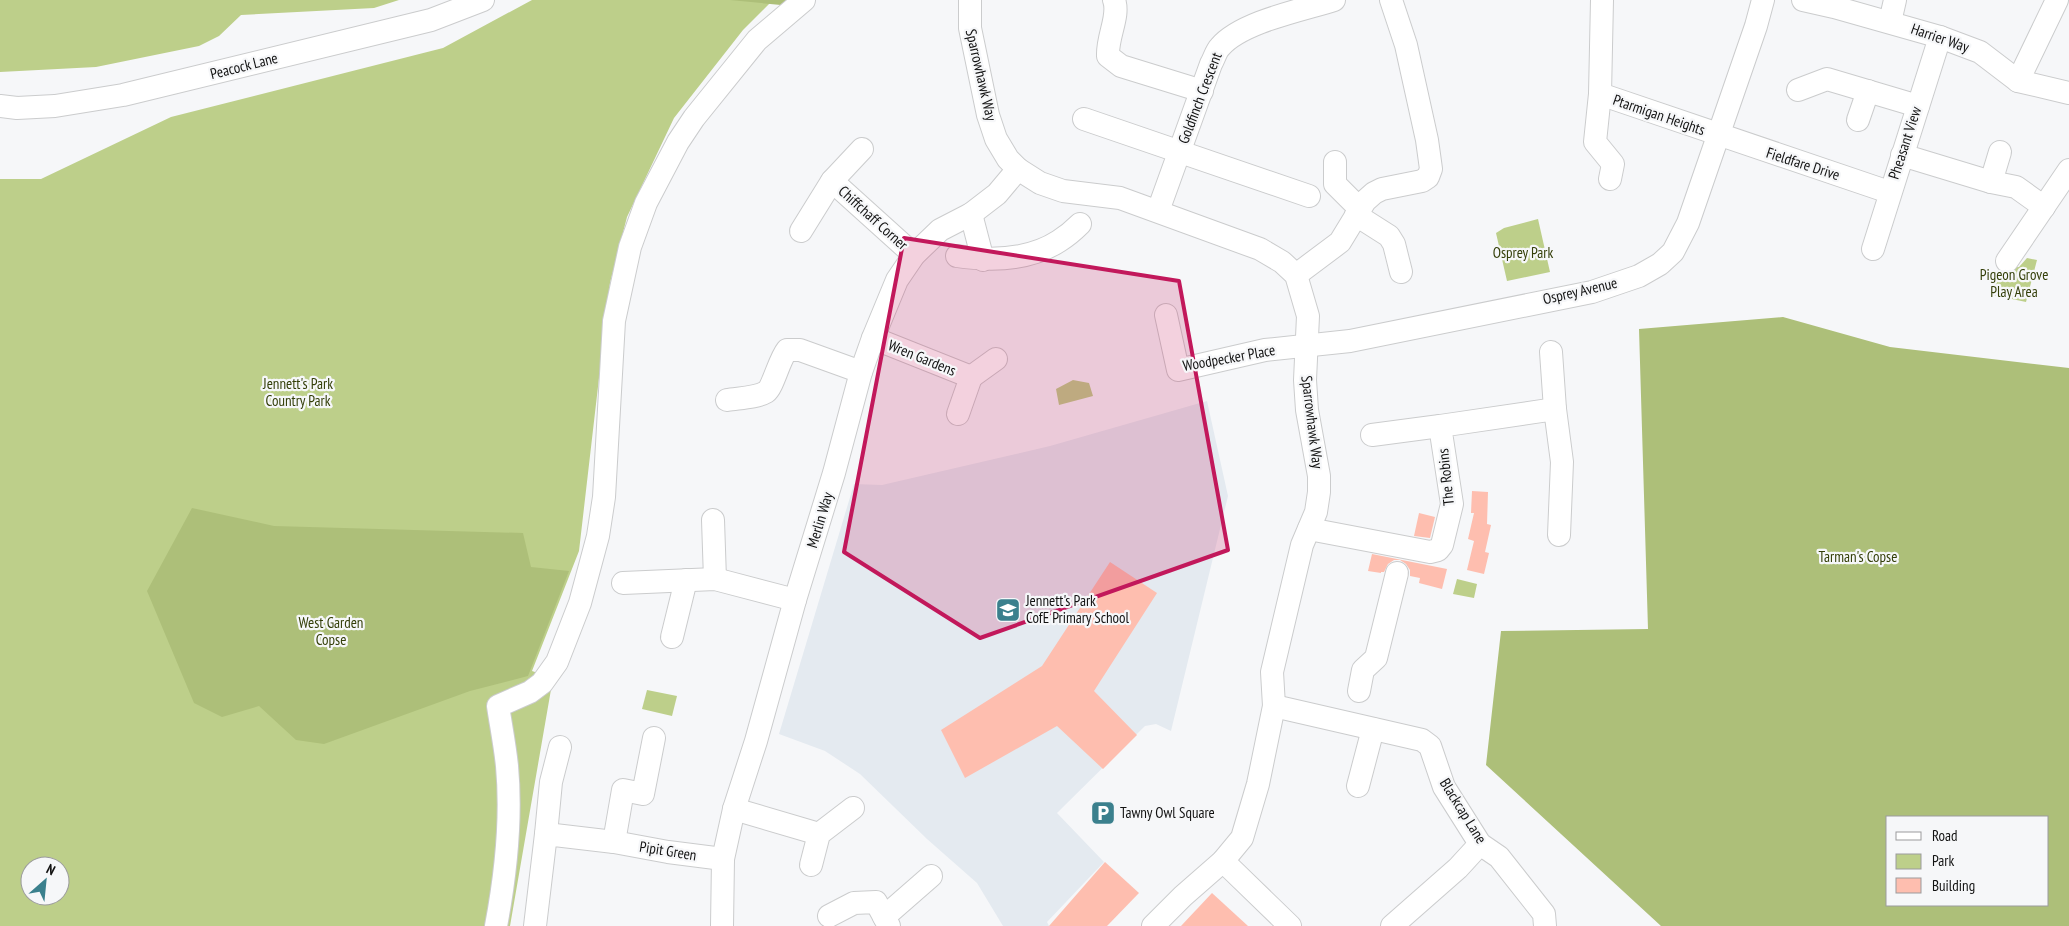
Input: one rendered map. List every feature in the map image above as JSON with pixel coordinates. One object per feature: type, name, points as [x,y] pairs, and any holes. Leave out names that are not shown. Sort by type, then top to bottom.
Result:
[{"type":"street","name":"Peacock Lane","points":[[0,106],[17,108],[54,106],[123,95],[431,20],[483,0]]},
{"type":"street","points":[[496,926],[503,888],[509,819],[507,766],[498,706],[530,692],[542,683],[557,662],[580,603],[598,536],[604,497],[614,321],[630,247],[646,203],[678,142],[694,118],[757,40],[804,0]]},
{"type":"street","points":[[1114,0],[1117,8],[1107,44],[1108,56],[1121,66],[1202,91]]},
{"type":"street","points":[[1296,275],[1340,242],[1366,201],[1382,188],[1422,181],[1428,177],[1431,169],[1427,140],[1406,45],[1392,0]]},
{"type":"street","name":"Ptarmigan Heights","points":[[1602,0],[1600,94],[1595,142],[1613,164],[1610,179]]},
{"type":"street","name":"Osprey Avenue","points":[[1306,345],[1350,341],[1592,292],[1650,271],[1673,252],[1688,223],[1756,26],[1763,0]]},
{"type":"street","name":"Harrier Way","points":[[1803,0],[1940,36],[1980,52],[2018,81],[2069,93]]},
{"type":"street","points":[[1890,22],[1895,0]]},
{"type":"street","points":[[2018,81],[2058,0]]},
{"type":"street","name":"Goldfinch Crescent","points":[[1158,211],[1219,48],[1234,35],[1257,24],[1324,1]]},
{"type":"street","name":"Sparrowhawk Way","points":[[966,6],[988,115],[996,139],[1008,159],[1018,169],[1040,183],[1063,190],[1120,198],[1260,249],[1282,262],[1296,275],[1308,316],[1305,380],[1307,410],[1319,476],[1319,492],[1316,512],[1300,554],[1272,672],[1274,706],[1258,784],[1242,838],[1223,861],[1183,896],[1153,926]]},
{"type":"street","name":"Pheasant View","points":[[1873,249],[1889,192],[1940,36]]},
{"type":"street","points":[[1798,90],[1827,79],[1918,106]]},
{"type":"street","points":[[1858,120],[1868,91]]},
{"type":"street","name":"Ptarmigan Heights","points":[[1600,94],[1718,136]]},
{"type":"street","points":[[1084,119],[1309,196]]},
{"type":"street","name":"Fieldfare Drive","points":[[1718,136],[1889,192]]},
{"type":"street","name":"Chiffchaff Corner","points":[[801,231],[832,181],[862,149]]},
{"type":"street","points":[[1991,182],[2000,152]]},
{"type":"street","points":[[1902,155],[1991,182],[2016,187],[2044,207]]},
{"type":"street","points":[[1335,162],[1335,184],[1358,212],[1388,236],[1394,244],[1401,272]]},
{"type":"street","name":"Merlin Way","points":[[722,926],[722,859],[734,809],[756,741],[795,600],[873,338],[897,280],[914,255],[940,230],[971,214],[997,194],[1018,169]]},
{"type":"street","points":[[2007,261],[2069,170]]},
{"type":"street","name":"Chiffchaff Corner","points":[[832,181],[914,255]]},
{"type":"street","points":[[971,214],[983,260]]},
{"type":"street","points":[[957,256],[983,260],[1028,255],[1059,242],[1080,224]]},
{"type":"street","name":"Woodpecker Place","points":[[1166,315],[1178,370],[1265,350],[1306,345]]},
{"type":"street","name":"Wren Gardens","points":[[873,338],[971,377],[996,359]]},
{"type":"street","points":[[727,400],[766,392],[772,385],[779,362],[786,350],[800,350],[862,372]]},
{"type":"street","points":[[1551,352],[1555,409],[1562,462],[1559,534]]},
{"type":"street","points":[[958,414],[971,377]]},
{"type":"street","points":[[1372,435],[1555,409]]},
{"type":"street","name":"The Robins","points":[[1309,529],[1400,560],[1438,550],[1442,545],[1452,504],[1440,426]]},
{"type":"street","points":[[713,520],[715,579]]},
{"type":"street","points":[[1359,692],[1363,670],[1376,658],[1400,560]]},
{"type":"street","points":[[624,583],[715,579],[795,600]]},
{"type":"street","points":[[672,637],[686,580]]},
{"type":"street","name":"Blackcap Lane","points":[[1274,706],[1422,740],[1430,746],[1444,787],[1480,844],[1500,858],[1544,914],[1544,926]]},
{"type":"street","points":[[1358,786],[1373,729]]},
{"type":"street","points":[[614,842],[623,790],[643,794],[654,738]]},
{"type":"street","points":[[535,926],[553,835],[551,782],[560,747]]},
{"type":"street","points":[[811,865],[818,834],[853,808]]},
{"type":"street","points":[[734,809],[818,834]]},
{"type":"street","name":"Pipit Green","points":[[553,835],[614,842],[722,859]]},
{"type":"street","points":[[1392,926],[1458,868],[1480,844]]},
{"type":"street","points":[[1223,861],[1290,926]]},
{"type":"street","points":[[829,916],[854,902],[876,902],[887,921],[931,876]]},
{"type":"highlighted area","points":[[904,238],[1179,281],[1228,550],[980,638],[844,552]]},
{"type":"shaded area","name":"Jennett's Park CofE Primary School","points":[[1207,401],[1228,496],[1171,731],[1156,724],[1145,726],[1057,813],[1104,862],[1047,922],[1049,926],[1003,926],[977,883],[927,839],[860,774],[825,751],[779,734],[854,484],[882,485],[1050,446]]},
{"type":"green space","points":[[0,0],[399,0],[374,8],[241,15],[219,36],[199,46],[96,67],[0,72]]},
{"type":"green space","name":"Jennett's Park Country Park","points":[[532,0],[773,0],[743,30],[674,118],[627,217],[610,283],[579,551],[532,671],[553,678],[510,926],[0,926],[0,179],[41,179],[171,117],[443,48]]},
{"type":"green space","points":[[730,0],[788,0],[781,5]]},
{"type":"green space","name":"Osprey Park","points":[[1538,219],[1550,272],[1507,281],[1496,233],[1504,228]]},
{"type":"green space","name":"Pigeon Grove Play Area","points":[[2027,258],[2037,260],[2026,302],[1993,295],[1997,273],[2008,268],[2019,267]]},
{"type":"green space","name":"Tarman's Copse","points":[[1783,317],[1890,347],[2069,368],[2069,926],[1661,926],[1486,765],[1501,631],[1648,629],[1639,329]]},
{"type":"green space","points":[[1073,380],[1089,383],[1093,396],[1059,405],[1056,389]]},
{"type":"green space","name":"West Garden Copse","points":[[192,508],[274,526],[523,533],[531,567],[569,571],[528,676],[470,691],[324,744],[296,740],[259,706],[222,717],[194,703],[147,591]]},
{"type":"green space","points":[[1457,579],[1477,584],[1474,598],[1453,594]]},
{"type":"green space","points":[[647,690],[677,696],[672,716],[642,709]]},
{"type":"building","points":[[1472,491],[1488,492],[1487,524],[1491,525],[1485,552],[1489,553],[1484,574],[1467,570],[1474,541],[1468,539],[1474,513],[1471,513]]},
{"type":"building","points":[[1419,513],[1435,517],[1430,538],[1414,536]]},
{"type":"building","points":[[1372,554],[1447,569],[1442,589],[1419,583],[1420,578],[1410,576],[1410,570],[1400,560],[1394,560],[1388,564],[1384,572],[1368,571]]},
{"type":"building","points":[[1110,562],[1157,593],[1094,691],[1137,735],[1103,769],[1057,726],[965,778],[941,730],[1042,666]]},
{"type":"building","points":[[1105,862],[1139,893],[1107,926],[1049,926]]},
{"type":"building","points":[[1212,893],[1248,926],[1181,926]]},
{"type":"place","name":"Jennett's Park CofE Primary School","points":[[1008,610]]},
{"type":"place","name":"Tawny Owl Square","points":[[1103,813]]}]
